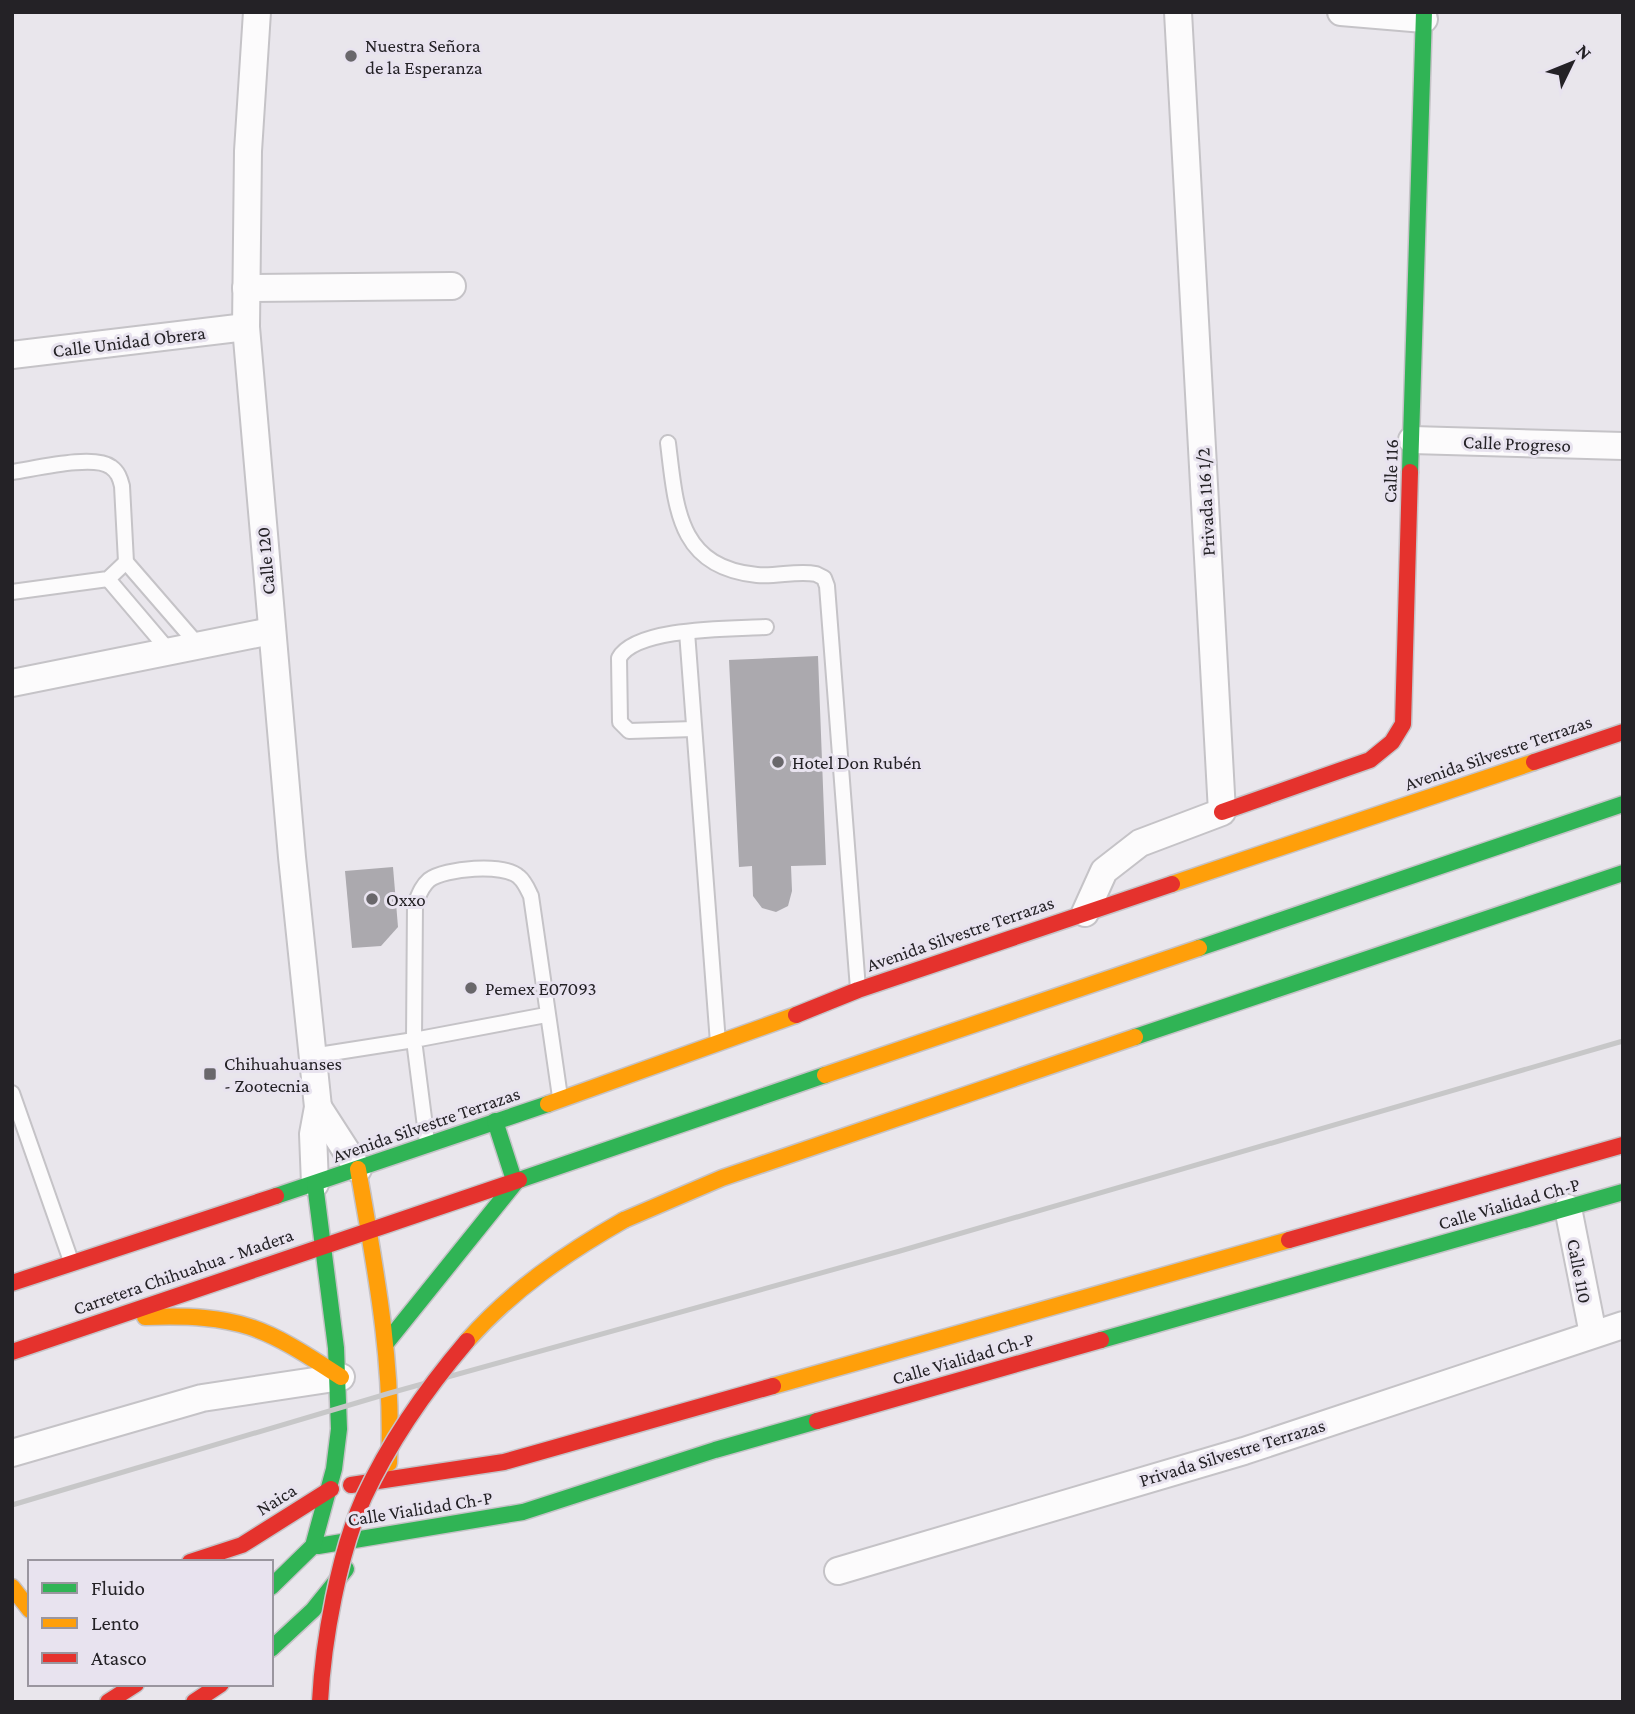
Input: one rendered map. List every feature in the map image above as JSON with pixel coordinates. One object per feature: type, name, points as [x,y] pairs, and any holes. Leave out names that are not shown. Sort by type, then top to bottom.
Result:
[{"type":"main road","name":"Calle 116","points":[[1222,813],[1370,760],[1392,742],[1403,724],[1424,16]]},
{"type":"main road","name":"Avenida Silvestre Terrazas","points":[[315,1184],[718,1045],[858,990],[1623,732]]},
{"type":"main road","points":[[368,1230],[515,1183],[605,1148],[1623,804]]},
{"type":"main road","points":[[320,1702],[328,1633],[346,1551],[360,1507],[408,1419],[433,1379],[498,1308],[571,1249],[624,1220],[722,1178],[1623,873]]},
{"type":"main road","points":[[495,1121],[515,1183]]},
{"type":"main road","name":"Calle Vialidad Ch-P","points":[[331,1489],[504,1462],[1623,1145]]},
{"type":"main road","points":[[273,1647],[330,1591],[365,1539],[388,1478],[392,1430],[387,1342],[358,1170]]},
{"type":"main road","points":[[387,1342],[515,1183]]},
{"type":"main road","points":[[273,1585],[312,1547],[331,1489],[342,1409],[341,1377],[320,1247],[315,1184]]},
{"type":"main road","name":"Carretera Chihuahua - Madera","points":[[12,1283],[315,1184]]},
{"type":"main road","name":"Calle Vialidad Ch-P","points":[[312,1547],[429,1530],[523,1512],[715,1450],[1623,1192]]},
{"type":"main road","name":"Carretera Chihuahua - Madera","points":[[12,1352],[368,1230]]},
{"type":"main road","points":[[115,1317],[209,1317],[248,1325],[286,1342],[341,1377]]},
{"type":"main road","name":"Naica","points":[[196,1560],[242,1545],[331,1489]]},
{"type":"main road","name":"Naica","points":[[242,1545],[312,1547]]},
{"type":"main road","points":[[12,1587],[28,1609]]},
{"type":"main road","points":[[108,1702],[132,1686]]},
{"type":"main road","points":[[194,1702],[218,1686]]},
{"type":"street","name":"Calle 120","points":[[257,12],[248,150],[246,327],[271,631],[318,1107],[313,1134],[315,1184]]},
{"type":"street","name":"Privada 116 1/2","points":[[1178,12],[1222,813]]},
{"type":"street","points":[[1341,12],[1424,16]]},
{"type":"street","points":[[246,288],[452,286]]},
{"type":"street","name":"Calle Unidad Obrera","points":[[12,355],[246,327]]},
{"type":"street","name":"Calle Progreso","points":[[1412,440],[1623,446]]},
{"type":"street","points":[[12,683],[271,631]]},
{"type":"street","points":[[1086,913],[1104,871],[1140,843],[1222,813]]},
{"type":"street","name":"Calle 120","points":[[318,1107],[358,1170]]},
{"type":"street","name":"Calle 110","points":[[1567,1208],[1593,1334]]},
{"type":"street","name":"Privada Silvestre Terrazas","points":[[838,1571],[1244,1451],[1623,1325]]},
{"type":"street","points":[[12,1452],[202,1398],[341,1377]]},
{"type":"lane","points":[[668,443],[675,503],[690,542],[703,555],[741,572],[759,575],[816,574],[824,579],[827,586],[858,990]]},
{"type":"lane","points":[[12,472],[96,461],[111,466],[119,475],[122,486],[125,562],[198,645]]},
{"type":"lane","points":[[12,592],[108,579],[125,562]]},
{"type":"lane","points":[[108,579],[170,652]]},
{"type":"lane","points":[[694,729],[629,731],[618,717],[620,658],[624,650],[637,641],[687,632],[766,627]]},
{"type":"lane","points":[[687,632],[718,1045]]},
{"type":"lane","points":[[428,1144],[414,1040],[415,904],[421,889],[441,874],[487,868],[508,870],[519,877],[531,896],[546,1015],[561,1100]]},
{"type":"lane","points":[[312,1056],[546,1015]]},
{"type":"lane","points":[[12,1093],[71,1262]]},
{"type":"building","name":"Hotel Don Rubén","points":[[818,656],[826,865],[791,866],[792,891],[788,906],[776,912],[762,908],[753,896],[752,866],[739,867],[729,660]]},
{"type":"building","name":"Oxxo","points":[[393,867],[398,927],[381,946],[352,948],[345,871]]},
{"type":"railway","points":[[12,1505],[390,1393],[900,1251],[1623,1041]]},
{"type":"traffic: fast","points":[[1410,472],[1424,12]]},
{"type":"traffic: fast","points":[[1199,948],[1623,804]]},
{"type":"traffic: fast","points":[[1135,1037],[1623,873]]},
{"type":"traffic: fast","points":[[519,1180],[825,1075]]},
{"type":"traffic: fast","points":[[276,1196],[548,1104]]},
{"type":"traffic: fast","points":[[387,1342],[515,1183],[495,1121]]},
{"type":"traffic: fast","points":[[273,1585],[313,1546],[334,1469],[339,1429],[336,1348],[315,1184]]},
{"type":"traffic: fast","points":[[1101,1340],[1623,1192]]},
{"type":"traffic: fast","points":[[318,1546],[523,1512],[715,1450],[817,1421]]},
{"type":"traffic: fast","points":[[273,1647],[313,1610],[346,1569]]},
{"type":"traffic: slow","points":[[1172,884],[1534,762]]},
{"type":"traffic: slow","points":[[825,1075],[1199,948]]},
{"type":"traffic: slow","points":[[548,1104],[796,1015]]},
{"type":"traffic: slow","points":[[624,1220],[722,1178],[1135,1037]]},
{"type":"traffic: slow","points":[[358,1169],[377,1279],[386,1352],[389,1463]]},
{"type":"traffic: slow","points":[[467,1341],[521,1289],[581,1246],[624,1220]]},
{"type":"traffic: slow","points":[[773,1386],[1289,1240]]},
{"type":"traffic: slow","points":[[145,1317],[205,1318],[249,1327],[291,1346],[341,1377]]},
{"type":"traffic: slow","points":[[12,1587],[28,1607]]},
{"type":"traffic: jam","points":[[1222,812],[1370,760],[1392,742],[1403,724],[1410,472]]},
{"type":"traffic: jam","points":[[1534,762],[1623,732]]},
{"type":"traffic: jam","points":[[796,1015],[858,990],[1172,884]]},
{"type":"traffic: jam","points":[[1289,1240],[1623,1145]]},
{"type":"traffic: jam","points":[[12,1352],[519,1180]]},
{"type":"traffic: jam","points":[[12,1283],[276,1196]]},
{"type":"traffic: jam","points":[[817,1421],[1101,1340]]},
{"type":"traffic: jam","points":[[320,1702],[334,1598],[355,1519],[385,1456],[410,1416],[467,1341]]},
{"type":"traffic: jam","points":[[351,1485],[504,1462],[773,1386]]},
{"type":"traffic: jam","points":[[196,1560],[242,1545],[331,1489]]},
{"type":"traffic: jam","points":[[108,1702],[133,1686]]},
{"type":"traffic: jam","points":[[194,1702],[218,1686]]},
{"type":"place","name":"Nuestra Señora de la Esperanza","points":[[351,56]]},
{"type":"place","name":"Hotel Don Rubén","points":[[778,762]]},
{"type":"place","name":"Oxxo","points":[[372,899]]},
{"type":"place","name":"Pemex E07093","points":[[471,988]]},
{"type":"place","name":"Chihuahuanses - Zootecnia","points":[[210,1074]]}]
